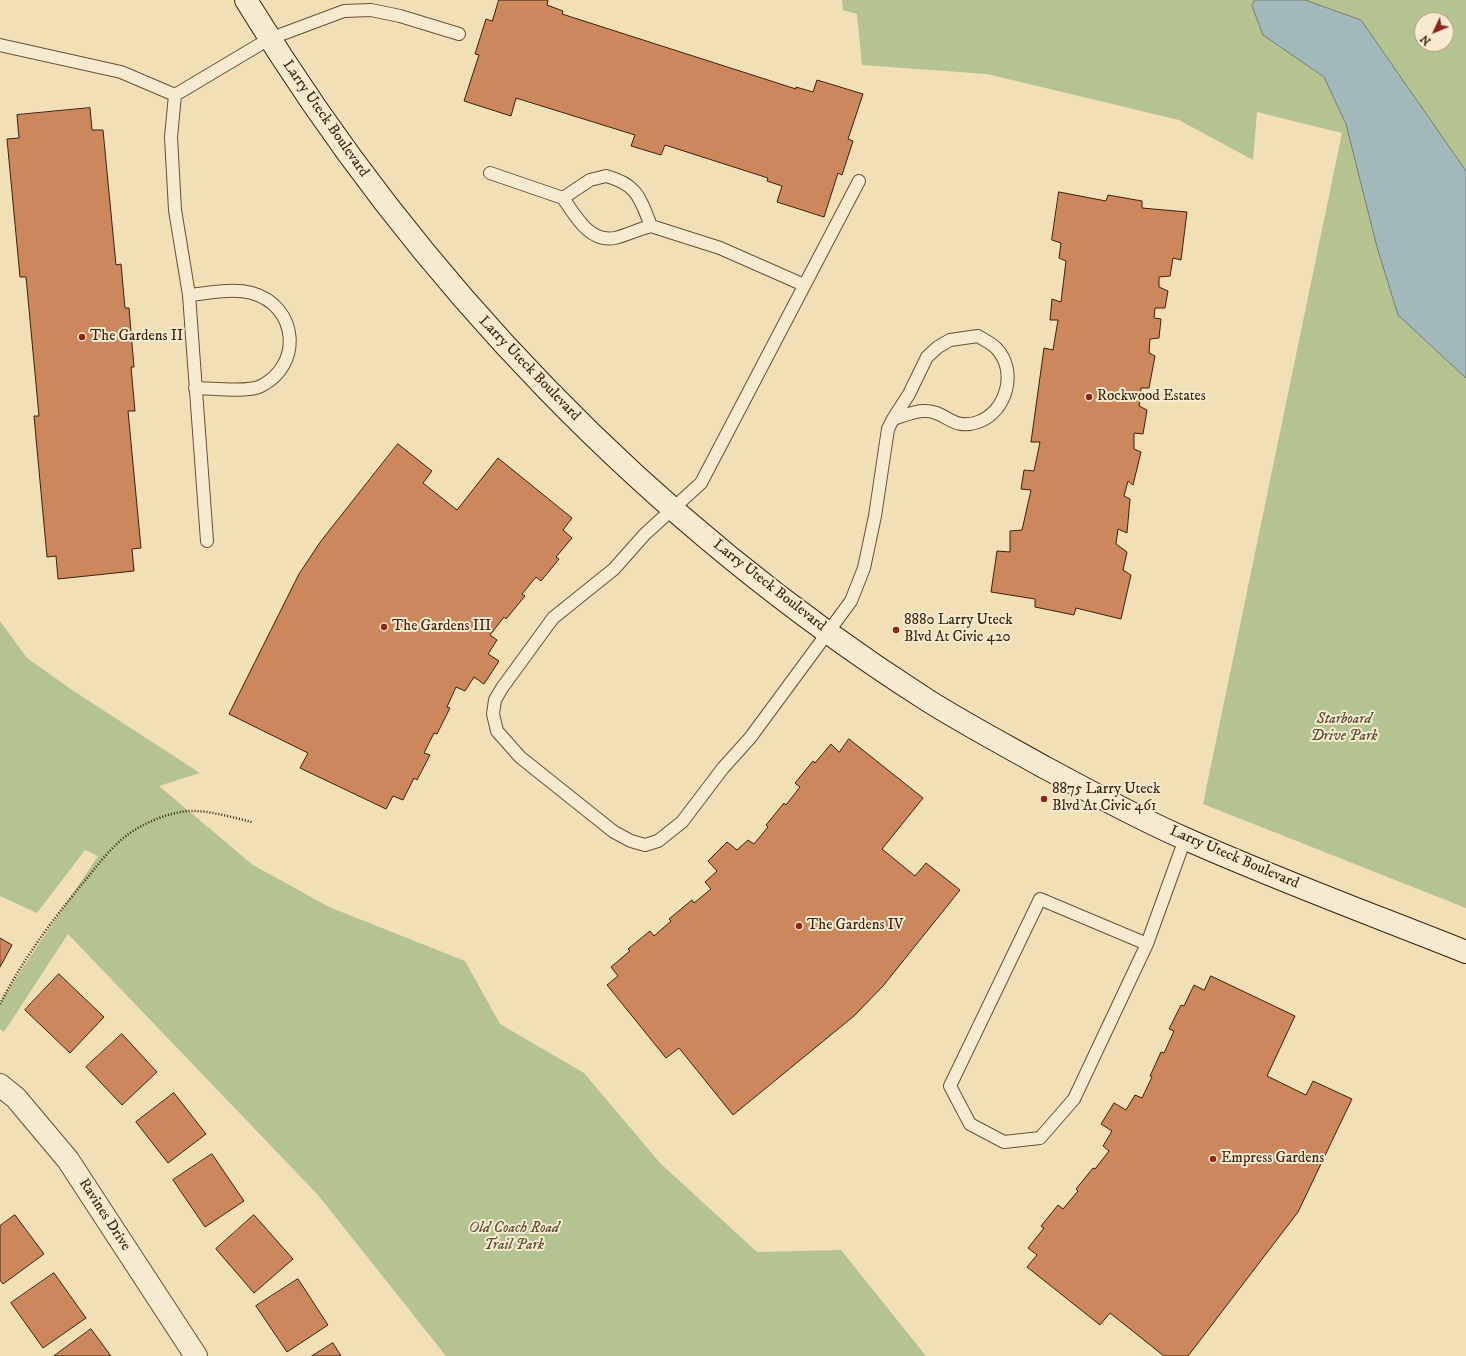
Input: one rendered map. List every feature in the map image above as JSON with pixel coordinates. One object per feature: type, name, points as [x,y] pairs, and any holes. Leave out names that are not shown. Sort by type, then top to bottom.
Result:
[{"type":"main road","name":"Larry Uteck Boulevard","points":[[246,0],[269,39],[332,132],[407,231],[479,317],[569,412],[674,509],[749,573],[828,632],[928,700],[1005,745],[1094,794],[1184,839],[1466,952]]},
{"type":"main road","name":"Ravines Drive","points":[[0,1085],[16,1098],[68,1160],[196,1356]]},
{"type":"lane","points":[[175,95],[269,39],[344,11],[371,10],[400,16],[459,34]]},
{"type":"lane","points":[[0,45],[121,72],[175,95]]},
{"type":"lane","points":[[175,95],[171,137],[175,210],[189,296],[207,541]]},
{"type":"lane","points":[[490,173],[562,198],[591,233],[603,238],[614,238],[651,226],[720,248],[804,285]]},
{"type":"lane","points":[[562,198],[590,180],[599,177],[617,179],[636,190],[651,226]]},
{"type":"lane","points":[[859,181],[701,483],[645,534],[614,569],[553,618],[502,688],[495,700],[493,714],[497,731],[520,757],[614,832],[630,841],[645,845],[658,841],[682,822],[723,768],[750,738],[851,601],[864,568],[875,516],[888,429],[893,419],[909,394],[927,357],[938,347],[950,340],[978,336],[996,348],[1004,360],[1008,376],[1007,391],[1000,404],[991,414],[978,422],[964,425],[952,423],[939,415],[926,411],[893,419]]},
{"type":"lane","points":[[189,296],[223,292],[252,294],[276,305],[286,320],[291,336],[288,355],[278,373],[261,386],[243,390],[195,388]]},
{"type":"lane","points":[[1147,944],[1040,898],[950,1086],[970,1124],[1004,1142],[1040,1138],[1074,1100],[1147,944],[1184,839]]},
{"type":"path","points":[[0,1004],[12,980],[70,898],[104,857],[129,834],[155,820],[181,812],[204,812],[252,822]]},
{"type":"green space","name":"Starboard Drive Park","points":[[842,0],[1255,0],[1252,6],[1263,35],[1324,77],[1346,124],[1377,247],[1398,314],[1466,378],[1466,908],[1203,804],[1342,133],[1257,112],[1253,160],[1179,120],[987,74],[862,65],[857,14],[843,10]]},
{"type":"green space","points":[[1305,0],[1466,0],[1466,171],[1361,20]]},
{"type":"green space","name":"Old Coach Road Trail Park","points":[[0,621],[27,658],[72,690],[200,773],[159,786],[253,865],[329,907],[465,961],[500,1024],[584,1073],[660,1163],[757,1252],[841,1250],[926,1356],[446,1356],[318,1195],[68,934],[4,1032],[0,1029],[0,1002],[98,856],[85,850],[37,913],[0,896]]},
{"type":"water","points":[[1255,0],[1305,0],[1361,20],[1466,171],[1466,378],[1398,315],[1377,247],[1346,124],[1324,77],[1263,35],[1252,6]]},
{"type":"building","points":[[499,0],[548,0],[547,5],[563,11],[562,14],[796,89],[796,87],[813,92],[817,80],[863,94],[848,139],[853,141],[842,175],[838,173],[824,217],[777,202],[782,186],[767,181],[768,178],[665,145],[661,155],[631,146],[635,135],[516,98],[511,116],[464,101],[479,55],[475,54],[486,19],[492,21]]},
{"type":"building","name":"The Gardens II","points":[[90,108],[92,130],[103,130],[116,265],[121,264],[125,308],[129,308],[134,367],[131,367],[135,411],[128,411],[141,548],[132,549],[134,571],[58,579],[56,556],[47,557],[34,416],[39,416],[26,277],[20,277],[7,139],[19,138],[17,115]]},
{"type":"building","name":"Rockwood Estates","points":[[1059,192],[1106,201],[1108,195],[1142,201],[1142,208],[1187,212],[1181,260],[1173,258],[1170,276],[1159,277],[1159,287],[1168,291],[1165,308],[1155,308],[1154,318],[1161,319],[1159,338],[1150,339],[1149,353],[1155,356],[1149,388],[1141,388],[1139,406],[1147,410],[1143,434],[1134,433],[1134,449],[1141,452],[1133,485],[1128,481],[1124,496],[1130,499],[1127,533],[1118,529],[1116,544],[1127,552],[1123,570],[1131,575],[1121,619],[1076,608],[1074,615],[1035,607],[1035,599],[991,592],[997,551],[1010,552],[1010,531],[1022,530],[1031,490],[1021,489],[1024,470],[1034,471],[1040,442],[1031,442],[1044,348],[1053,350],[1058,320],[1050,320],[1052,299],[1061,302],[1066,261],[1059,258],[1061,243],[1052,240]]},
{"type":"building","name":"The Gardens III","points":[[398,444],[432,471],[423,483],[457,510],[498,458],[572,518],[563,530],[572,538],[556,557],[559,559],[541,581],[536,577],[522,594],[525,596],[506,619],[504,617],[490,635],[497,640],[488,654],[499,661],[484,684],[474,677],[465,691],[456,687],[447,707],[450,708],[437,734],[434,733],[424,753],[430,755],[417,780],[414,778],[403,800],[393,796],[386,809],[300,768],[308,753],[229,714],[299,574],[321,541]]},
{"type":"building","name":"The Gardens IV","points":[[849,739],[923,798],[882,849],[915,876],[926,863],[960,890],[883,986],[854,1016],[733,1115],[679,1048],[666,1058],[607,985],[618,976],[611,967],[630,951],[628,949],[650,931],[654,936],[671,921],[669,919],[692,900],[694,903],[711,889],[705,882],[717,871],[708,861],[727,842],[737,850],[748,840],[754,844],[768,827],[766,825],[784,803],[786,805],[800,787],[795,783],[813,761],[815,763],[831,744],[839,752]]},
{"type":"building","points":[[0,938],[12,945],[0,967]]},
{"type":"building","points":[[59,974],[104,1017],[70,1053],[25,1010]]},
{"type":"building","name":"Empress Gardens","points":[[1211,976],[1295,1016],[1267,1076],[1306,1095],[1313,1081],[1352,1099],[1298,1212],[1188,1356],[1164,1356],[1110,1313],[1100,1325],[1027,1267],[1037,1255],[1028,1248],[1044,1228],[1041,1226],[1058,1205],[1063,1209],[1078,1191],[1076,1189],[1093,1168],[1095,1169],[1109,1151],[1103,1146],[1112,1131],[1101,1124],[1114,1103],[1126,1110],[1135,1095],[1142,1098],[1152,1077],[1150,1076],[1161,1052],[1164,1053],[1174,1031],[1169,1029],[1181,1005],[1184,1006],[1194,985],[1204,990]]},
{"type":"building","points":[[122,1034],[157,1072],[122,1105],[86,1067]]},
{"type":"building","points":[[174,1093],[206,1134],[168,1163],[136,1122]]},
{"type":"building","points":[[212,1154],[244,1201],[205,1227],[173,1180]]},
{"type":"building","points":[[15,1215],[44,1254],[3,1284],[0,1280],[0,1226]]},
{"type":"building","points":[[254,1215],[293,1259],[254,1293],[216,1249]]},
{"type":"building","points":[[54,1273],[86,1318],[43,1348],[11,1303]]},
{"type":"building","points":[[298,1279],[328,1325],[287,1352],[256,1306]]},
{"type":"building","points":[[91,1329],[111,1356],[54,1356]]},
{"type":"building","points":[[333,1343],[341,1356],[312,1356]]},
{"type":"place","name":"The Gardens II","points":[[82,337]]},
{"type":"place","name":"Rockwood Estates","points":[[1089,397]]},
{"type":"place","name":"The Gardens III","points":[[384,627]]},
{"type":"place","name":"8880 Larry Uteck Blvd At Civic 420","points":[[896,630]]},
{"type":"place","name":"8875 Larry Uteck Blvd At Civic 461","points":[[1044,799]]},
{"type":"place","name":"The Gardens IV","points":[[799,926]]},
{"type":"place","name":"Empress Gardens","points":[[1213,1159]]}]
